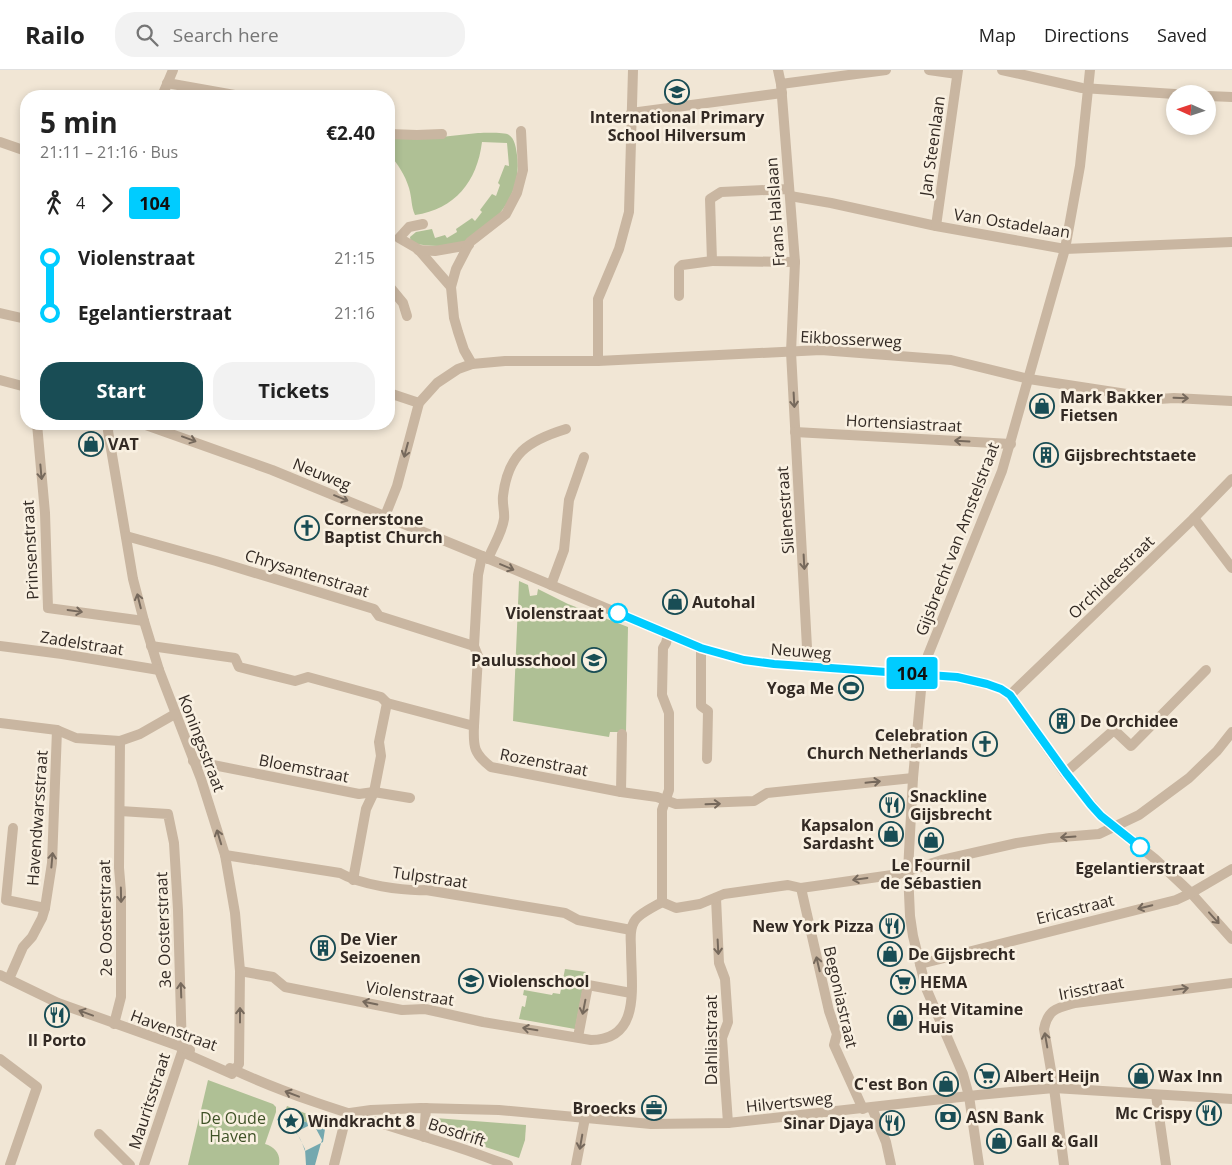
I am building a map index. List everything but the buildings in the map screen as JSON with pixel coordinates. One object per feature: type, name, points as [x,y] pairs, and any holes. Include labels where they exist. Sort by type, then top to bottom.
[{"type":"street","points":[[164,90],[173,70]]},
{"type":"street","points":[[598,361],[598,299],[619,249],[629,212],[634,70]]},
{"type":"street","name":"Frans Halslaan","points":[[778,70],[795,262],[792,352]]},
{"type":"street","points":[[632,113],[886,70]]},
{"type":"street","points":[[929,70],[958,72]]},
{"type":"street","points":[[1002,70],[1065,85],[1166,93]]},
{"type":"street","name":"Gijsbrecht van Amstelstraat","points":[[979,1165],[969,1096],[963,1074],[926,988],[910,916],[908,871],[913,778],[924,673],[928,655],[936,631],[984,517],[1011,444],[1065,249],[1080,166],[1090,70]]},
{"type":"street","name":"Jan Steenlaan","points":[[936,226],[958,72]]},
{"type":"street","points":[[167,83],[206,90]]},
{"type":"street","points":[[1216,96],[1232,97]]},
{"type":"street","points":[[472,364],[464,350],[454,318],[451,287],[456,269],[470,242],[506,214],[517,193],[523,170],[521,131]]},
{"type":"street","points":[[395,134],[442,134]]},
{"type":"street","points":[[0,142],[20,149]]},
{"type":"street","name":"Van Ostadelaan","points":[[712,261],[710,199],[721,192],[790,193],[936,226],[1065,249],[1232,242]]},
{"type":"street","points":[[423,224],[409,227],[399,238],[418,250],[451,287]]},
{"type":"street","points":[[418,250],[435,251],[469,245]]},
{"type":"street","points":[[679,296],[679,268],[682,265],[712,261],[795,262]]},
{"type":"street","points":[[395,293],[403,303],[407,316]]},
{"type":"street","points":[[0,313],[20,318]]},
{"type":"street","name":"Eikbosserweg","points":[[419,403],[437,383],[458,369],[472,364],[505,360],[598,361],[821,350],[951,360],[1029,379],[1159,400],[1174,398],[1232,401]]},
{"type":"street","name":"Silenestraat","points":[[792,352],[808,666]]},
{"type":"street","points":[[0,380],[20,385]]},
{"type":"street","points":[[385,516],[397,486],[419,403],[395,395]]},
{"type":"street","points":[[485,557],[504,522],[503,498],[508,470],[521,451],[541,436],[566,429]]},
{"type":"street","name":"Prinsenstraat","points":[[37,430],[44,513],[48,608],[144,621]]},
{"type":"street","name":"Koningsstraat","points":[[108,430],[133,580],[144,621],[158,670],[201,779],[225,855],[235,913],[240,971],[240,1052],[239,1064],[234,1072]]},
{"type":"street","name":"Neuweg","points":[[160,430],[232,455],[385,516],[701,648],[744,660],[924,673],[972,680],[1001,689],[1010,695],[1066,773],[1101,816],[1155,859],[1191,893],[1232,938]]},
{"type":"street","name":"Hortensiastraat","points":[[795,432],[1011,444]]},
{"type":"street","points":[[551,585],[564,550],[568,500],[584,457]]},
{"type":"street","name":"Orchideestraat","points":[[1010,695],[1232,479]]},
{"type":"street","points":[[1194,518],[1232,568]]},
{"type":"street","name":"Chrysantenstraat","points":[[126,536],[374,609],[380,616],[474,646]]},
{"type":"street","name":"Rozenstraat","points":[[485,557],[478,575],[474,646],[478,656],[473,738],[476,751],[481,760],[491,767],[657,797],[676,804],[754,801],[767,793],[913,778]]},
{"type":"street","points":[[662,902],[662,810],[669,790],[669,713],[662,695],[662,676],[663,648],[668,635]]},
{"type":"street","name":"Zadelstraat","points":[[0,646],[158,670]]},
{"type":"street","points":[[151,646],[234,658],[239,667],[295,681],[308,677],[381,697],[388,703],[474,726]]},
{"type":"street","points":[[701,648],[701,706],[708,711],[707,760]]},
{"type":"street","points":[[1066,773],[1114,730],[1131,746],[1206,670]]},
{"type":"street","points":[[352,880],[366,809],[374,792],[381,756],[379,742],[388,703]]},
{"type":"street","points":[[0,723],[57,730],[76,738],[120,741],[140,734],[175,714]]},
{"type":"street","name":"Havendwarsstraat","points":[[4,977],[23,947],[32,937],[45,908],[52,863],[57,730]]},
{"type":"street","points":[[662,902],[676,908],[700,904],[724,894],[788,885],[801,888],[899,874],[950,858],[1017,843],[1099,834],[1139,815],[1189,778],[1217,751],[1232,732]]},
{"type":"street","points":[[621,792],[622,734]]},
{"type":"street","name":"2e Oosterstraat","points":[[114,1024],[121,997],[120,741]]},
{"type":"street","name":"Bloemstraat","points":[[193,761],[359,794],[374,792],[410,798]]},
{"type":"street","name":"3e Oosterstraat","points":[[120,811],[168,814],[174,842],[182,1049]]},
{"type":"street","name":"Havendwarsstraat","points":[[12,828],[6,900],[45,908]]},
{"type":"street","name":"Tulpstraat","points":[[225,855],[340,874],[352,880],[414,891],[426,890],[565,913],[578,920],[631,930]]},
{"type":"street","name":"Ericastraat","points":[[920,964],[1176,900],[1232,869]]},
{"type":"street","name":"Begoniastraat","points":[[801,888],[829,1011],[837,1034],[834,1044],[886,1142],[891,1165]]},
{"type":"street","name":"Dahliastraat","points":[[716,898],[719,963],[725,979],[728,1022],[722,1038],[728,1124]]},
{"type":"street","points":[[631,930],[635,920],[662,902]]},
{"type":"street","name":"Violenstraat","points":[[240,971],[273,977],[286,987],[402,1010],[425,1009],[483,1022],[591,1040],[602,1040],[612,1037],[622,1029],[629,1016],[631,930]]},
{"type":"street","name":"Havenstraat","points":[[4,977],[58,1003],[182,1049],[234,1072],[345,1112]]},
{"type":"street","name":"Irisstraat","points":[[1064,1165],[1044,1029],[1046,1019],[1054,1010],[1075,1003],[1232,982]]},
{"type":"street","points":[[578,1037],[588,985],[631,992]]},
{"type":"street","name":"Mauritsstraat","points":[[144,1165],[182,1049]]},
{"type":"street","points":[[0,1059],[37,1088],[10,1165]]},
{"type":"street","name":"Hilvertsweg","points":[[345,1112],[426,1108],[499,1110],[651,1124],[728,1124],[1054,1088],[1232,1099]]},
{"type":"street","points":[[1156,1095],[1166,1165]]},
{"type":"street","points":[[424,1136],[426,1108]]},
{"type":"street","points":[[334,1165],[345,1112]]},
{"type":"street","name":"Bosdrift","points":[[345,1112],[424,1136],[508,1165]]},
{"type":"street","points":[[576,1165],[585,1118]]},
{"type":"street","points":[[99,1134],[130,1165]]},
{"type":"green space","points":[[495,133],[507,134],[511,137],[517,152],[518,167],[513,191],[508,201],[493,220],[461,243],[436,246],[411,243],[410,237],[416,232],[432,229],[435,238],[445,235],[447,238],[457,232],[456,229],[472,218],[475,221],[482,212],[480,210],[492,194],[496,196],[500,185],[498,183],[505,165],[509,166],[507,143],[482,142],[475,169],[462,191],[442,207],[415,215],[409,188],[395,162],[395,136],[441,137]]},
{"type":"green space","points":[[519,581],[528,585],[530,596],[537,595],[538,589],[568,604],[628,627],[626,732],[610,732],[609,737],[513,721]]},
{"type":"green space","points":[[565,969],[586,972],[575,1029],[519,1019],[522,1006],[525,1007],[527,996],[523,995],[524,990],[552,995],[553,993],[560,994]]},
{"type":"green space","name":"De Oude Haven","points":[[208,1080],[273,1104],[276,1107],[265,1144],[272,1147],[276,1152],[279,1158],[279,1165],[188,1165]]},
{"type":"green space","points":[[287,1106],[327,1122],[325,1129],[284,1114]]},
{"type":"green space","points":[[435,1118],[526,1125],[525,1140],[519,1158],[433,1130]]},
{"type":"water","points":[[284,1114],[312,1124],[296,1132],[298,1135],[290,1127],[277,1120],[279,1116],[283,1118]]},
{"type":"water","points":[[314,1125],[325,1129],[323,1142],[321,1143],[322,1140]]},
{"type":"water","points":[[321,1143],[315,1165],[306,1165],[305,1151]]},
{"type":"bus line","name":"104","points":[[618,613],[701,648],[744,660],[774,664],[924,673],[957,677],[1001,689],[1010,695],[1091,805],[1101,816],[1140,847]]},
{"type":"place","name":"International Primary School Hilversum","points":[[677,92]]},
{"type":"place","name":"Mark Bakker Fietsen","points":[[1042,406]]},
{"type":"place","name":"VAT","points":[[91,444]]},
{"type":"place","name":"Gijsbrechtstaete","points":[[1046,455]]},
{"type":"place","name":"Cornerstone Baptist Church","points":[[307,528]]},
{"type":"place","name":"Autohal","points":[[675,602]]},
{"type":"place","name":"Violenstraat","points":[[618,613]]},
{"type":"place","name":"Paulusschool","points":[[594,660]]},
{"type":"place","name":"Yoga Me","points":[[851,688]]},
{"type":"place","name":"De Orchidee","points":[[1062,721]]},
{"type":"place","name":"Celebration Church Netherlands","points":[[985,744]]},
{"type":"place","name":"Snackline Gijsbrecht","points":[[892,805]]},
{"type":"place","name":"Kapsalon Sardasht","points":[[891,834]]},
{"type":"place","name":"Le Fournil de Sébastien","points":[[931,840]]},
{"type":"place","name":"Egelantierstraat","points":[[1140,847]]},
{"type":"place","name":"New York Pizza","points":[[892,926]]},
{"type":"place","name":"De Vier Seizoenen","points":[[323,948]]},
{"type":"place","name":"De Gijsbrecht","points":[[890,954]]},
{"type":"place","name":"Violenschool","points":[[471,981]]},
{"type":"place","name":"HEMA","points":[[903,982]]},
{"type":"place","name":"Il Porto","points":[[57,1015]]},
{"type":"place","name":"Het Vitamine Huis","points":[[900,1018]]},
{"type":"place","name":"Albert Heijn","points":[[987,1076]]},
{"type":"place","name":"Wax Inn","points":[[1141,1076]]},
{"type":"place","name":"C'est Bon","points":[[946,1084]]},
{"type":"place","name":"Broecks","points":[[654,1108]]},
{"type":"place","name":"Mc Crispy","points":[[1209,1113]]},
{"type":"place","name":"ASN Bank","points":[[948,1117]]},
{"type":"place","name":"Windkracht 8","points":[[291,1121]]},
{"type":"place","name":"Sinar Djaya","points":[[892,1123]]},
{"type":"place","name":"Gall & Gall","points":[[999,1141]]}]
